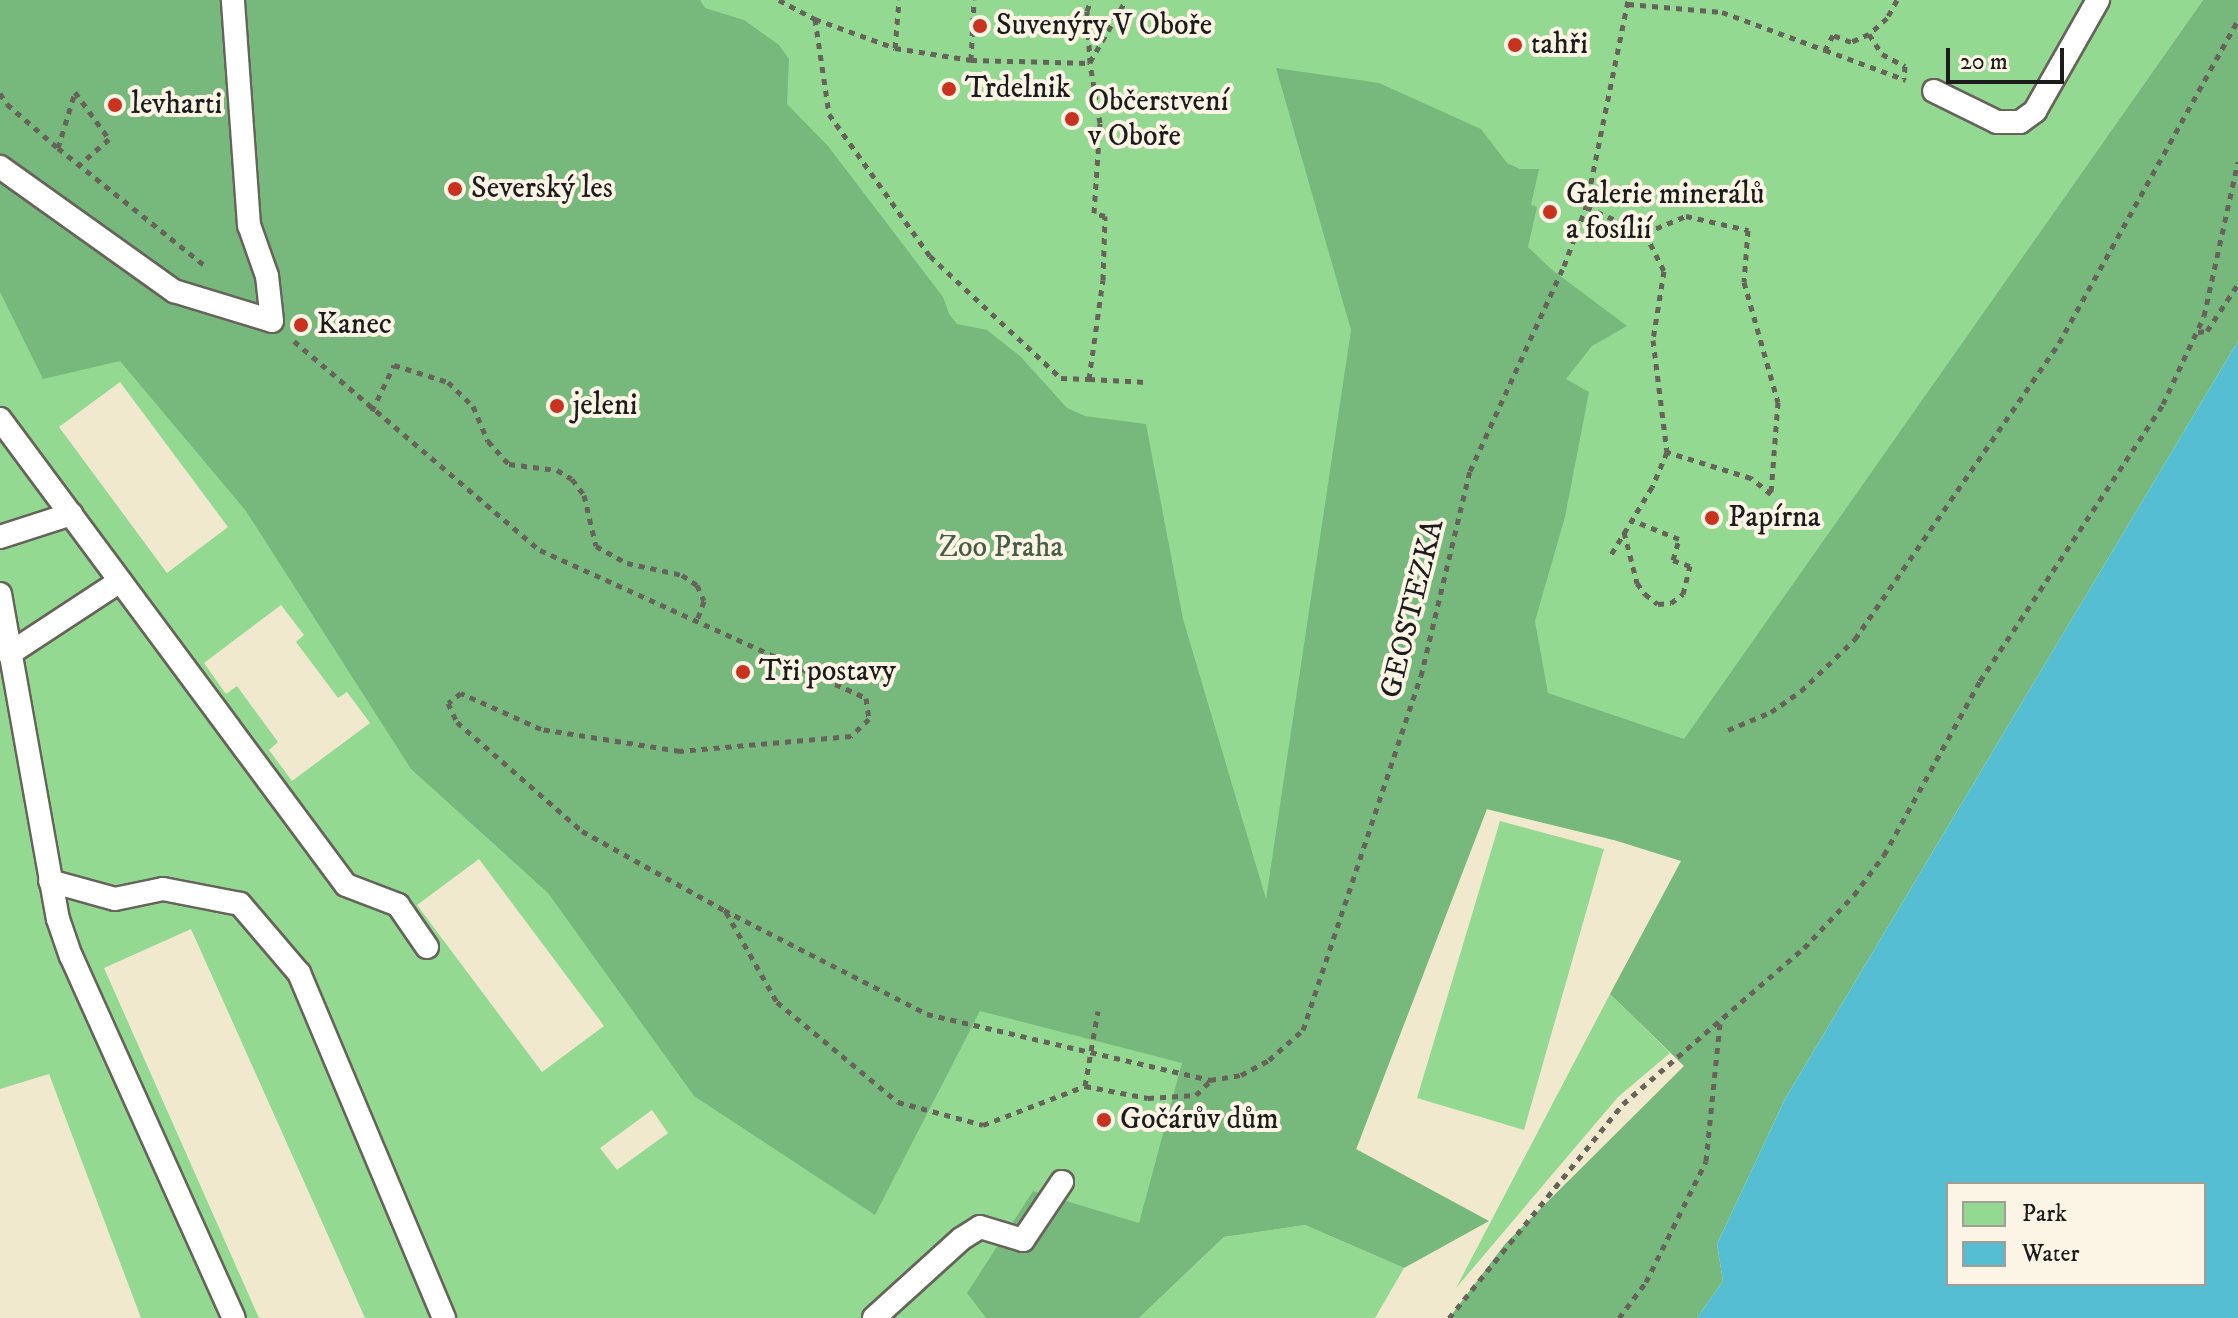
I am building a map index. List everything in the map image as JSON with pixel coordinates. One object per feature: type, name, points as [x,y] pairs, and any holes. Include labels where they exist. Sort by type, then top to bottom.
[{"type":"lane","points":[[0,167],[174,291],[272,321],[267,276],[249,225],[233,0]]},
{"type":"lane","points":[[1934,91],[1997,122],[2020,122],[2035,111],[2098,0]]},
{"type":"lane","points":[[0,419],[346,885],[398,905],[427,947]]},
{"type":"lane","points":[[0,537],[71,514]]},
{"type":"lane","points":[[9,654],[120,581]]},
{"type":"lane","points":[[0,594],[50,881],[71,956],[234,1318]]},
{"type":"lane","points":[[50,881],[115,899],[163,889],[240,904],[299,973],[444,1318]]},
{"type":"lane","points":[[874,1318],[961,1239],[980,1227],[1023,1240],[1062,1182]]},
{"type":"path","points":[[779,0],[815,19],[895,48],[971,60],[1090,63]]},
{"type":"path","points":[[895,48],[899,0]]},
{"type":"path","points":[[971,60],[974,0]]},
{"type":"path","points":[[1089,379],[1103,280],[1105,216],[1094,213],[1100,123],[1090,63],[1087,11],[1091,0]]},
{"type":"path","points":[[1090,63],[1126,0]]},
{"type":"path","points":[[1825,50],[1833,35],[1851,42],[1869,34],[1887,18],[1897,0]]},
{"type":"path","points":[[1628,2],[1722,12],[1934,91]]},
{"type":"path","name":"GEOSTEZKA","points":[[1210,1080],[1241,1075],[1303,1030],[1421,676],[1470,471],[1564,266],[1586,207],[1628,2]]},
{"type":"path","points":[[815,19],[829,114],[930,256],[1061,378],[1147,382]]},
{"type":"path","points":[[1728,730],[1771,712],[1801,691],[1855,639],[2059,343],[2238,20]]},
{"type":"path","points":[[1869,34],[1882,54],[1905,66],[1904,79]]},
{"type":"path","points":[[58,148],[75,92],[109,139],[79,165]]},
{"type":"path","points":[[0,93],[7,104],[58,148],[212,272]]},
{"type":"path","points":[[1449,1318],[1623,1104],[1804,948],[1854,895],[1884,855],[1980,681],[2163,404],[2198,332],[2238,162]]},
{"type":"path","points":[[1586,207],[1645,233],[1664,271],[1653,340],[1667,452],[1609,558]]},
{"type":"path","points":[[1645,233],[1686,216],[1748,230],[1744,282],[1778,402],[1771,494],[1751,478],[1667,452]]},
{"type":"path","points":[[2198,332],[2207,331],[2238,284]]},
{"type":"path","points":[[272,321],[372,411],[540,550],[866,698],[869,719],[851,736],[680,751],[541,729],[461,693],[448,703],[457,722],[582,831],[724,910],[927,1014],[1210,1080],[1196,1095],[1148,1098],[1085,1086],[983,1125],[898,1102],[777,1002],[724,910]]},
{"type":"path","points":[[372,411],[394,365],[448,382],[473,406],[488,441],[509,464],[557,470],[572,479],[584,495],[596,546],[627,563],[682,575],[697,585],[704,601],[696,623]]},
{"type":"path","points":[[1624,532],[1637,583],[1645,594],[1658,604],[1671,603],[1683,594],[1690,566],[1673,560],[1679,539],[1632,520]]},
{"type":"path","points":[[1085,1086],[1098,1011]]},
{"type":"path","points":[[1619,1318],[1646,1282],[1706,1161],[1720,1023]]},
{"type":"green space","name":"Zoo Praha","points":[[0,0],[2203,0],[1614,840],[1486,809],[1356,1150],[1351,1147],[1103,1318],[365,1318],[191,929],[104,968],[259,1318],[141,1318],[49,1074],[0,1089]],"holes":[[[120,382],[228,527],[167,573],[59,427]],[[281,605],[304,635],[296,642],[338,698],[347,692],[370,723],[292,781],[269,750],[278,742],[237,686],[226,694],[204,663]],[[479,859],[604,1026],[542,1072],[417,905]],[[652,1110],[668,1133],[617,1170],[600,1148]]]},
{"type":"green space","name":"Zoo Praha","points":[[0,0],[700,0],[705,8],[744,20],[779,45],[789,59],[787,104],[828,146],[943,297],[949,314],[957,324],[987,330],[1021,357],[1067,408],[1085,416],[1146,424],[1183,619],[1266,899],[1351,330],[1276,68],[1379,83],[1481,129],[1507,163],[1520,169],[1539,169],[1531,205],[1537,207],[1528,247],[1551,269],[1627,326],[1592,346],[1566,379],[1589,392],[1565,517],[1535,621],[1548,693],[1684,739],[2203,0],[2238,0],[2238,341],[1785,1099],[1717,1244],[1723,1281],[1697,1318],[1449,1318],[1505,1244],[1684,1066],[1610,994],[1681,861],[1614,840],[1487,809],[1356,1149],[1489,1221],[1404,1268],[1305,1225],[1224,1237],[1139,1318],[986,1318],[967,1293],[1033,1191],[1139,1223],[1182,1063],[980,1011],[875,1215],[694,1096],[548,893],[411,769],[246,511],[120,361],[43,379],[0,292]]},
{"type":"green space","points":[[1500,821],[1604,849],[1524,1130],[1417,1098]]},
{"type":"green space","points":[[1610,994],[1670,1053],[1618,1097],[1456,1288]]},
{"type":"green space","points":[[1305,1225],[1404,1268],[1375,1318],[1139,1318],[1224,1237]]},
{"type":"water","points":[[2238,341],[2238,1318],[1697,1318],[1723,1281],[1717,1244],[1785,1099]]},
{"type":"place","name":"Suvenýry V Oboře","points":[[980,26]]},
{"type":"place","name":"tahři","points":[[1515,45]]},
{"type":"place","name":"Trdelnik","points":[[949,89]]},
{"type":"place","name":"levharti","points":[[115,105]]},
{"type":"place","name":"Občerstvení v Oboře","points":[[1072,119]]},
{"type":"place","name":"Severský les","points":[[455,189]]},
{"type":"place","name":"Galerie minerálů a fosílií","points":[[1550,212]]},
{"type":"place","name":"Kanec","points":[[301,325]]},
{"type":"place","name":"jeleni","points":[[557,406]]},
{"type":"place","name":"Papírna","points":[[1712,518]]},
{"type":"place","name":"Tři postavy","points":[[743,672]]},
{"type":"place","name":"Gočárův dům","points":[[1104,1120]]}]
